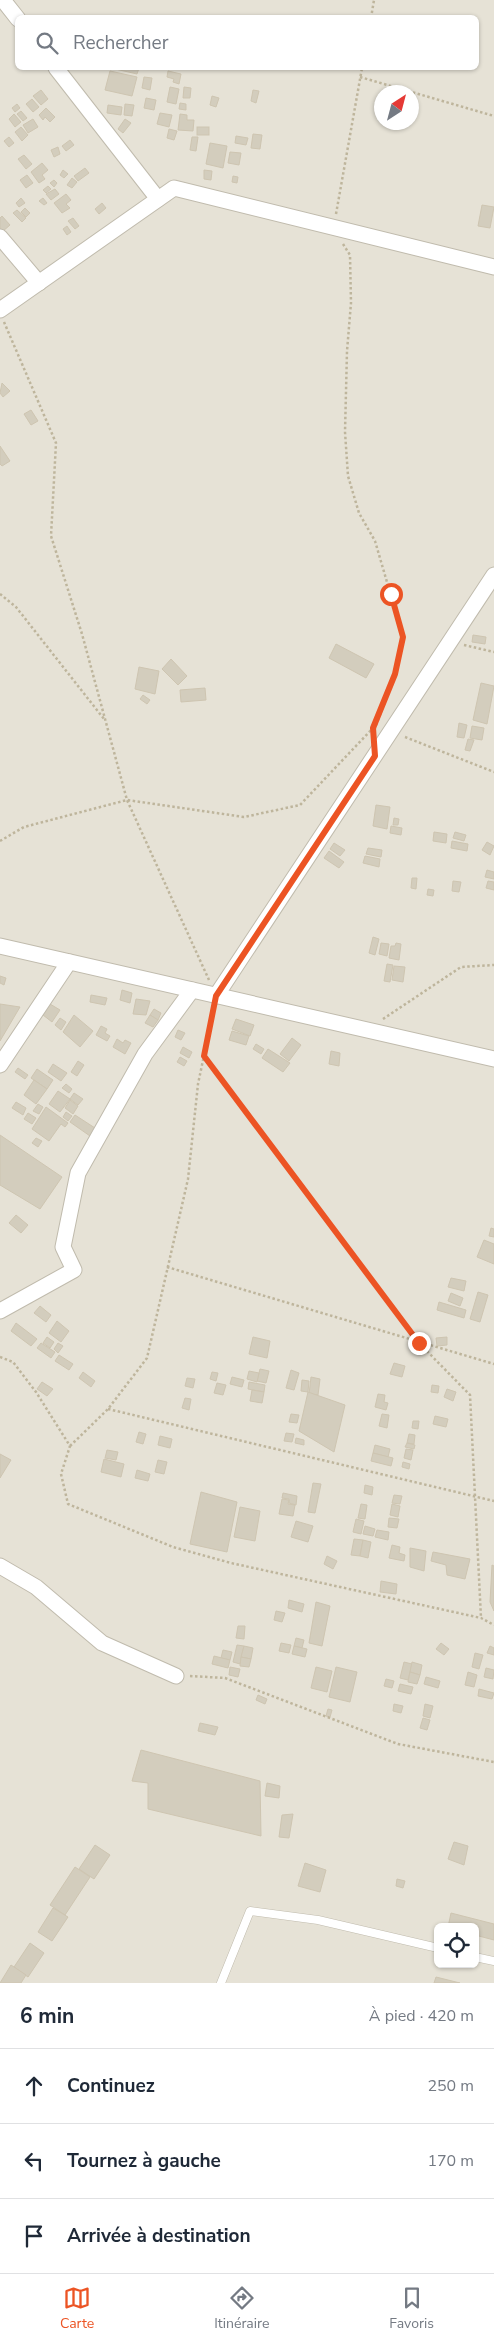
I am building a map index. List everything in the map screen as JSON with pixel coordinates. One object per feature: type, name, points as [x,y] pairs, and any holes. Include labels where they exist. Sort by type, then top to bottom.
[{"type":"street","points":[[2,0],[15,15]]},
{"type":"street","points":[[58,70],[158,198]]},
{"type":"street","points":[[2,316],[39,282],[174,188],[494,267]]},
{"type":"street","points":[[0,237],[39,282]]},
{"type":"street","points":[[216,996],[494,575]]},
{"type":"street","points":[[0,946],[494,1059]]},
{"type":"street","points":[[0,1065],[70,962]]},
{"type":"street","points":[[0,1311],[74,1270],[63,1247],[78,1173],[146,1054],[192,990]]},
{"type":"street","points":[[0,1566],[36,1587],[102,1643],[176,1676]]},
{"type":"lane","points":[[221,1983],[250,1911],[318,1920],[434,1947]]},
{"type":"lane","points":[[479,1957],[494,1961]]},
{"type":"path","points":[[372,15],[374,0]]},
{"type":"path","points":[[0,841],[24,827],[127,800],[244,817],[300,805],[373,728],[395,674],[403,637],[375,541],[359,513],[348,476],[345,432],[347,351],[351,303],[350,255],[333,227],[362,70]]},
{"type":"path","points":[[360,77],[494,116]]},
{"type":"path","points":[[2,316],[56,443],[52,536],[127,800],[216,996],[198,1084],[188,1179],[147,1358],[108,1409],[70,1446],[61,1474],[68,1504],[173,1546],[231,1563],[481,1618],[494,1625]]},
{"type":"path","points":[[0,594],[16,607],[105,720]]},
{"type":"path","points":[[450,641],[494,652]]},
{"type":"path","points":[[373,728],[375,756]]},
{"type":"path","points":[[391,731],[494,772]]},
{"type":"path","points":[[367,1030],[460,967],[494,964]]},
{"type":"path","points":[[204,1056],[419,1343],[470,1395],[481,1618]]},
{"type":"path","points":[[167,1267],[494,1364]]},
{"type":"path","points":[[0,1357],[13,1362],[36,1392],[70,1446]]},
{"type":"path","points":[[108,1409],[494,1501]]},
{"type":"path","points":[[176,1676],[225,1678],[398,1744],[494,1762]]},
{"type":"shaded area","points":[[0,0],[494,0],[494,1983],[0,1983]]},
{"type":"building","points":[[120,70],[138,70],[137,74]]},
{"type":"building","points":[[110,71],[137,77],[132,96],[105,90]]},
{"type":"building","points":[[168,71],[181,74],[179,84],[173,82],[174,79],[167,77]]},
{"type":"building","points":[[144,77],[152,78],[150,90],[142,88]]},
{"type":"building","points":[[170,87],[179,89],[176,104],[167,102]]},
{"type":"building","points":[[184,87],[191,88],[190,98],[183,98]]},
{"type":"building","points":[[41,90],[48,99],[41,105],[33,96]]},
{"type":"building","points":[[253,90],[259,91],[256,103],[251,101]]},
{"type":"building","points":[[212,96],[219,98],[216,107],[210,105]]},
{"type":"building","points":[[146,98],[156,100],[154,110],[144,108]]},
{"type":"building","points":[[32,99],[39,107],[33,112],[26,104]]},
{"type":"building","points":[[180,103],[186,104],[186,110],[179,109]]},
{"type":"building","points":[[17,104],[20,108],[15,112],[12,108]]},
{"type":"building","points":[[125,104],[134,105],[132,116],[124,115]]},
{"type":"building","points":[[108,105],[122,107],[121,115],[107,113]]},
{"type":"building","points":[[46,108],[55,117],[50,122],[45,117],[43,120],[39,115]]},
{"type":"building","points":[[21,111],[27,118],[23,121],[17,114]]},
{"type":"building","points":[[160,113],[172,115],[169,127],[157,124]]},
{"type":"building","points":[[14,114],[21,122],[15,127],[9,119]]},
{"type":"building","points":[[180,114],[187,115],[187,120],[194,120],[193,131],[178,130]]},
{"type":"building","points":[[33,119],[38,127],[28,133],[23,125]]},
{"type":"building","points":[[125,119],[131,123],[123,133],[118,129]]},
{"type":"building","points":[[21,127],[28,135],[22,141],[15,132]]},
{"type":"building","points":[[197,127],[209,127],[209,135],[197,135]]},
{"type":"building","points":[[169,129],[177,131],[174,140],[167,138]]},
{"type":"building","points":[[253,134],[262,135],[260,149],[251,148]]},
{"type":"building","points":[[236,136],[248,138],[246,145],[235,143]]},
{"type":"building","points":[[9,137],[14,143],[9,147],[4,141]]},
{"type":"building","points":[[192,137],[198,137],[196,151],[190,150]]},
{"type":"building","points":[[70,140],[74,145],[66,151],[62,146]]},
{"type":"building","points":[[210,143],[227,146],[223,168],[206,164]]},
{"type":"building","points":[[58,147],[60,154],[54,157],[51,150]]},
{"type":"building","points":[[230,152],[241,153],[239,165],[228,163]]},
{"type":"building","points":[[24,155],[32,164],[26,169],[18,159]]},
{"type":"building","points":[[42,163],[48,170],[42,175],[45,179],[39,183],[31,172]]},
{"type":"building","points":[[85,168],[89,173],[78,181],[74,176]]},
{"type":"building","points":[[63,170],[68,174],[64,178],[60,175]]},
{"type":"building","points":[[204,170],[212,171],[211,180],[204,179]]},
{"type":"building","points":[[27,175],[33,183],[26,188],[20,180]]},
{"type":"building","points":[[233,176],[238,177],[237,183],[232,182]]},
{"type":"building","points":[[72,178],[77,182],[72,188],[67,185]]},
{"type":"building","points":[[54,180],[57,183],[54,187],[50,183]]},
{"type":"building","points":[[48,186],[51,189],[46,193],[43,190]]},
{"type":"building","points":[[55,189],[59,194],[51,200],[46,194]]},
{"type":"building","points":[[66,194],[71,200],[66,204],[70,208],[62,213],[54,203]]},
{"type":"building","points":[[21,198],[25,203],[19,207],[16,203]]},
{"type":"building","points":[[43,198],[47,203],[44,205],[39,201]]},
{"type":"building","points":[[102,203],[106,208],[99,214],[95,209]]},
{"type":"building","points":[[482,205],[494,207],[490,228],[478,226]]},
{"type":"building","points":[[25,208],[30,213],[26,217],[21,212]]},
{"type":"building","points":[[17,210],[26,218],[22,222],[13,213]]},
{"type":"building","points":[[2,216],[10,225],[2,232],[0,230],[0,218]]},
{"type":"building","points":[[73,218],[79,226],[75,229],[68,221]]},
{"type":"building","points":[[67,226],[71,232],[67,235],[63,229]]},
{"type":"building","points":[[2,383],[10,391],[3,397],[0,393]]},
{"type":"building","points":[[31,410],[38,421],[31,425],[24,414]]},
{"type":"building","points":[[0,446],[10,461],[2,466],[0,464]]},
{"type":"building","points":[[473,635],[486,637],[485,644],[472,642]]},
{"type":"building","points":[[336,644],[374,664],[366,678],[329,658]]},
{"type":"building","points":[[171,659],[187,676],[178,685],[162,669]]},
{"type":"building","points":[[139,667],[159,671],[155,694],[135,689]]},
{"type":"building","points":[[481,683],[494,686],[487,724],[473,720]]},
{"type":"building","points":[[205,688],[206,700],[181,702],[180,690]]},
{"type":"building","points":[[143,695],[150,700],[147,704],[140,699]]},
{"type":"building","points":[[459,723],[467,725],[464,738],[457,737]]},
{"type":"building","points":[[472,726],[484,728],[482,740],[470,738]]},
{"type":"building","points":[[468,739],[474,740],[470,751],[465,750]]},
{"type":"building","points":[[376,805],[390,807],[387,829],[373,826]]},
{"type":"building","points":[[394,818],[399,819],[398,825],[393,825]]},
{"type":"building","points":[[391,826],[402,828],[401,835],[390,833]]},
{"type":"building","points":[[434,832],[447,834],[446,843],[433,841]]},
{"type":"building","points":[[455,832],[466,835],[464,841],[453,838]]},
{"type":"building","points":[[452,841],[468,844],[467,851],[451,848]]},
{"type":"building","points":[[487,842],[494,846],[490,855],[482,850]]},
{"type":"building","points":[[334,843],[345,850],[340,856],[330,849]]},
{"type":"building","points":[[368,848],[382,850],[381,857],[366,854]]},
{"type":"building","points":[[329,851],[344,862],[339,868],[324,858]]},
{"type":"building","points":[[365,856],[380,859],[379,867],[363,863]]},
{"type":"building","points":[[487,870],[494,872],[494,879],[485,877]]},
{"type":"building","points":[[412,878],[417,878],[416,889],[411,888]]},
{"type":"building","points":[[453,881],[461,882],[459,892],[452,891]]},
{"type":"building","points":[[488,881],[494,882],[494,890],[486,888]]},
{"type":"building","points":[[428,889],[434,890],[433,896],[427,895]]},
{"type":"building","points":[[373,937],[379,939],[375,955],[369,953]]},
{"type":"building","points":[[381,943],[389,944],[387,956],[379,954]]},
{"type":"building","points":[[396,943],[401,944],[399,960],[389,958],[391,946],[395,946]]},
{"type":"building","points":[[387,964],[393,965],[390,982],[384,981]]},
{"type":"building","points":[[394,966],[405,967],[403,982],[392,980]]},
{"type":"building","points":[[0,976],[6,978],[4,985],[0,983]]},
{"type":"building","points":[[122,990],[132,993],[130,1003],[120,1000]]},
{"type":"building","points":[[91,995],[107,998],[105,1005],[90,1002]]},
{"type":"building","points":[[136,999],[150,1001],[146,1015],[133,1014]]},
{"type":"building","points":[[0,1004],[20,1007],[0,1041]]},
{"type":"building","points":[[50,1004],[60,1010],[52,1022],[43,1015]]},
{"type":"building","points":[[154,1009],[161,1013],[158,1020],[150,1015]]},
{"type":"building","points":[[74,1015],[93,1031],[80,1047],[63,1032]]},
{"type":"building","points":[[150,1015],[158,1020],[153,1027],[145,1023]]},
{"type":"building","points":[[60,1018],[66,1022],[61,1030],[55,1025]]},
{"type":"building","points":[[236,1019],[254,1025],[250,1036],[232,1029]]},
{"type":"building","points":[[101,1026],[107,1029],[105,1033],[110,1036],[107,1041],[96,1035]]},
{"type":"building","points":[[178,1030],[185,1033],[181,1040],[175,1037]]},
{"type":"building","points":[[232,1031],[249,1036],[246,1045],[229,1040]]},
{"type":"building","points":[[292,1038],[301,1045],[289,1061],[280,1054]]},
{"type":"building","points":[[117,1039],[123,1043],[125,1040],[131,1043],[125,1054],[113,1047]]},
{"type":"building","points":[[256,1044],[264,1049],[261,1054],[253,1049]]},
{"type":"building","points":[[183,1047],[192,1052],[189,1058],[180,1053]]},
{"type":"building","points":[[268,1049],[290,1063],[283,1072],[262,1058]]},
{"type":"building","points":[[331,1051],[340,1053],[339,1066],[329,1064]]},
{"type":"building","points":[[180,1057],[187,1061],[184,1066],[177,1062]]},
{"type":"building","points":[[78,1061],[84,1065],[77,1076],[71,1072]]},
{"type":"building","points":[[53,1064],[67,1073],[61,1081],[48,1072]]},
{"type":"building","points":[[18,1068],[28,1075],[25,1079],[15,1072]]},
{"type":"building","points":[[37,1069],[53,1080],[47,1089],[31,1078]]},
{"type":"building","points":[[34,1080],[47,1089],[36,1104],[24,1095]]},
{"type":"building","points":[[66,1084],[72,1089],[69,1093],[62,1088]]},
{"type":"building","points":[[58,1091],[70,1099],[60,1112],[49,1104]]},
{"type":"building","points":[[74,1093],[83,1099],[78,1105],[70,1099]]},
{"type":"building","points":[[70,1100],[78,1106],[73,1114],[65,1108]]},
{"type":"building","points":[[16,1102],[26,1108],[23,1115],[12,1108]]},
{"type":"building","points":[[38,1104],[43,1107],[39,1114],[33,1111]]},
{"type":"building","points":[[46,1107],[68,1123],[65,1127],[61,1124],[49,1141],[32,1129]]},
{"type":"building","points":[[66,1112],[72,1116],[68,1121],[63,1117]]},
{"type":"building","points":[[28,1113],[36,1118],[32,1124],[24,1119]]},
{"type":"building","points":[[75,1115],[95,1128],[90,1136],[70,1122]]},
{"type":"building","points":[[0,1135],[62,1177],[40,1209],[0,1185]]},
{"type":"building","points":[[36,1138],[42,1141],[38,1147],[32,1143]]},
{"type":"building","points":[[16,1215],[28,1225],[21,1233],[9,1223]]},
{"type":"building","points":[[491,1228],[494,1229],[494,1237],[489,1236]]},
{"type":"building","points":[[484,1240],[494,1244],[494,1264],[477,1257]]},
{"type":"building","points":[[451,1278],[466,1281],[464,1291],[448,1287]]},
{"type":"building","points":[[478,1292],[488,1295],[480,1322],[470,1319]]},
{"type":"building","points":[[451,1293],[463,1298],[460,1306],[448,1301]]},
{"type":"building","points":[[439,1302],[466,1310],[464,1318],[437,1310]]},
{"type":"building","points":[[40,1306],[51,1315],[46,1322],[34,1313]]},
{"type":"building","points":[[57,1321],[69,1331],[61,1342],[49,1333]]},
{"type":"building","points":[[16,1323],[37,1339],[31,1346],[11,1331]]},
{"type":"building","points":[[47,1337],[54,1342],[50,1348],[43,1343]]},
{"type":"building","points":[[253,1337],[270,1341],[267,1358],[249,1354]]},
{"type":"building","points":[[447,1337],[447,1345],[437,1346],[436,1338]]},
{"type":"building","points":[[41,1343],[55,1352],[51,1358],[37,1348]]},
{"type":"building","points":[[58,1343],[63,1346],[58,1353],[54,1349]]},
{"type":"building","points":[[59,1355],[73,1364],[69,1370],[55,1361]]},
{"type":"building","points":[[394,1363],[405,1366],[402,1377],[390,1374]]},
{"type":"building","points":[[260,1369],[269,1371],[266,1383],[257,1381]]},
{"type":"building","points":[[291,1370],[299,1373],[294,1390],[286,1388]]},
{"type":"building","points":[[249,1371],[259,1373],[257,1382],[247,1379]]},
{"type":"building","points":[[83,1372],[95,1381],[91,1387],[79,1378]]},
{"type":"building","points":[[212,1372],[218,1373],[216,1381],[210,1379]]},
{"type":"building","points":[[232,1377],[244,1380],[242,1387],[230,1384]]},
{"type":"building","points":[[311,1377],[320,1379],[318,1395],[309,1394]]},
{"type":"building","points":[[187,1378],[195,1379],[193,1388],[185,1386]]},
{"type":"building","points":[[302,1380],[309,1381],[308,1392],[301,1391]]},
{"type":"building","points":[[42,1382],[53,1389],[47,1396],[37,1389]]},
{"type":"building","points":[[249,1382],[265,1385],[264,1392],[248,1389]]},
{"type":"building","points":[[217,1383],[226,1385],[223,1395],[214,1393]]},
{"type":"building","points":[[432,1385],[439,1386],[438,1393],[431,1392]]},
{"type":"building","points":[[447,1389],[456,1392],[453,1401],[444,1397]]},
{"type":"building","points":[[252,1390],[264,1392],[262,1403],[250,1401]]},
{"type":"building","points":[[308,1392],[345,1405],[334,1452],[299,1431]]},
{"type":"building","points":[[378,1394],[385,1395],[384,1402],[388,1403],[386,1410],[375,1407]]},
{"type":"building","points":[[185,1398],[191,1399],[189,1410],[182,1408]]},
{"type":"building","points":[[291,1414],[299,1415],[297,1423],[289,1422]]},
{"type":"building","points":[[382,1414],[389,1415],[387,1428],[379,1426]]},
{"type":"building","points":[[435,1416],[448,1419],[446,1427],[433,1424]]},
{"type":"building","points":[[413,1421],[419,1421],[418,1429],[412,1428]]},
{"type":"building","points":[[139,1432],[146,1434],[143,1444],[136,1442]]},
{"type":"building","points":[[286,1433],[294,1434],[292,1442],[284,1441]]},
{"type":"building","points":[[409,1434],[415,1435],[414,1444],[407,1443]]},
{"type":"building","points":[[160,1436],[172,1439],[170,1448],[158,1445]]},
{"type":"building","points":[[296,1438],[304,1440],[304,1445],[295,1443]]},
{"type":"building","points":[[407,1443],[415,1445],[414,1449],[405,1447]]},
{"type":"building","points":[[375,1445],[390,1449],[388,1457],[373,1453]]},
{"type":"building","points":[[406,1449],[413,1450],[411,1460],[404,1458]]},
{"type":"building","points":[[107,1450],[118,1452],[116,1460],[105,1458]]},
{"type":"building","points":[[373,1453],[393,1458],[391,1466],[371,1461]]},
{"type":"building","points":[[0,1454],[11,1460],[0,1478]]},
{"type":"building","points":[[104,1459],[124,1464],[121,1477],[101,1472]]},
{"type":"building","points":[[158,1460],[167,1462],[164,1474],[155,1472]]},
{"type":"building","points":[[403,1462],[410,1464],[409,1469],[402,1467]]},
{"type":"building","points":[[137,1470],[150,1474],[148,1481],[135,1478]]},
{"type":"building","points":[[313,1483],[321,1484],[315,1513],[308,1512]]},
{"type":"building","points":[[365,1485],[373,1487],[372,1495],[364,1493]]},
{"type":"building","points":[[201,1492],[237,1502],[227,1552],[190,1544]]},
{"type":"building","points":[[283,1493],[297,1496],[296,1505],[289,1503],[289,1499],[282,1498]]},
{"type":"building","points":[[394,1495],[402,1496],[400,1504],[392,1503]]},
{"type":"building","points":[[282,1499],[289,1500],[288,1504],[295,1505],[293,1516],[279,1514]]},
{"type":"building","points":[[361,1504],[367,1505],[365,1519],[358,1518]]},
{"type":"building","points":[[392,1504],[400,1506],[398,1517],[390,1515]]},
{"type":"building","points":[[240,1507],[260,1511],[255,1541],[234,1537]]},
{"type":"building","points":[[389,1518],[399,1519],[397,1528],[388,1527]]},
{"type":"building","points":[[356,1519],[364,1521],[361,1534],[353,1532]]},
{"type":"building","points":[[296,1521],[313,1526],[308,1542],[291,1537]]},
{"type":"building","points":[[365,1526],[375,1529],[373,1536],[363,1534]]},
{"type":"building","points":[[377,1530],[389,1532],[388,1540],[375,1537]]},
{"type":"building","points":[[354,1539],[363,1540],[360,1556],[351,1555]]},
{"type":"building","points":[[363,1540],[371,1542],[368,1558],[360,1556]]},
{"type":"building","points":[[392,1545],[400,1547],[399,1553],[405,1555],[404,1561],[389,1558]]},
{"type":"building","points":[[410,1548],[426,1551],[424,1571],[410,1567]]},
{"type":"building","points":[[433,1552],[470,1559],[465,1579],[447,1575],[446,1565],[431,1561]]},
{"type":"building","points":[[327,1556],[337,1561],[333,1569],[324,1564]]},
{"type":"building","points":[[492,1565],[494,1566],[494,1611],[490,1602]]},
{"type":"building","points":[[381,1581],[397,1584],[396,1594],[380,1592]]},
{"type":"building","points":[[289,1600],[304,1604],[302,1612],[288,1608]]},
{"type":"building","points":[[316,1602],[330,1606],[322,1646],[309,1643]]},
{"type":"building","points":[[276,1611],[285,1613],[282,1622],[274,1620]]},
{"type":"building","points":[[238,1626],[245,1626],[244,1639],[236,1638]]},
{"type":"building","points":[[296,1638],[304,1640],[302,1648],[294,1646]]},
{"type":"building","points":[[281,1643],[291,1645],[289,1653],[279,1651]]},
{"type":"building","points":[[441,1643],[449,1649],[444,1655],[436,1649]]},
{"type":"building","points":[[237,1645],[244,1646],[240,1664],[233,1662]]},
{"type":"building","points":[[244,1646],[253,1648],[251,1659],[241,1657]]},
{"type":"building","points":[[294,1646],[307,1649],[305,1657],[292,1654]]},
{"type":"building","points":[[490,1646],[494,1648],[494,1655],[487,1653]]},
{"type":"building","points":[[223,1650],[232,1652],[230,1660],[221,1658]]},
{"type":"building","points":[[475,1653],[483,1655],[479,1669],[472,1667]]},
{"type":"building","points":[[214,1656],[230,1660],[228,1668],[212,1664]]},
{"type":"building","points":[[241,1657],[251,1659],[249,1667],[240,1666]]},
{"type":"building","points":[[404,1662],[412,1664],[408,1680],[400,1678]]},
{"type":"building","points":[[412,1662],[422,1665],[420,1675],[410,1672]]},
{"type":"building","points":[[230,1667],[240,1669],[238,1677],[229,1675]]},
{"type":"building","points":[[316,1667],[332,1671],[327,1692],[311,1688]]},
{"type":"building","points":[[336,1667],[357,1672],[350,1702],[329,1697]]},
{"type":"building","points":[[486,1668],[494,1670],[493,1679],[484,1677]]},
{"type":"building","points":[[410,1672],[420,1675],[417,1684],[408,1682]]},
{"type":"building","points":[[468,1672],[477,1675],[474,1687],[465,1685]]},
{"type":"building","points":[[426,1677],[440,1681],[438,1688],[424,1684]]},
{"type":"building","points":[[386,1679],[394,1681],[392,1688],[384,1686]]},
{"type":"building","points":[[400,1684],[413,1687],[411,1694],[398,1691]]},
{"type":"building","points":[[479,1689],[494,1693],[492,1699],[478,1696]]},
{"type":"building","points":[[258,1695],[267,1699],[265,1704],[256,1700]]},
{"type":"building","points":[[394,1704],[403,1706],[401,1713],[393,1711]]},
{"type":"building","points":[[425,1704],[433,1706],[430,1718],[423,1716]]},
{"type":"building","points":[[328,1709],[332,1710],[330,1717],[326,1716]]},
{"type":"building","points":[[423,1718],[430,1720],[427,1730],[420,1728]]},
{"type":"building","points":[[200,1723],[218,1727],[215,1735],[198,1731]]},
{"type":"building","points":[[141,1750],[260,1781],[261,1836],[148,1809],[148,1783],[132,1781]]},
{"type":"building","points":[[267,1783],[280,1786],[279,1798],[265,1796]]},
{"type":"building","points":[[293,1814],[289,1838],[279,1837],[282,1815]]},
{"type":"building","points":[[454,1842],[468,1846],[464,1865],[448,1859]]},
{"type":"building","points":[[95,1845],[110,1855],[94,1879],[79,1869]]},
{"type":"building","points":[[305,1863],[326,1870],[320,1892],[298,1886]]},
{"type":"building","points":[[75,1867],[90,1877],[65,1915],[50,1905]]},
{"type":"building","points":[[397,1879],[405,1881],[403,1888],[396,1886]]},
{"type":"building","points":[[53,1908],[68,1917],[52,1941],[38,1932]]},
{"type":"building","points":[[451,1913],[494,1924],[494,1940],[479,1936],[479,1923],[449,1923]]},
{"type":"building","points":[[30,1943],[44,1953],[28,1977],[14,1967]]},
{"type":"building","points":[[11,1965],[26,1975],[21,1983],[0,1983]]},
{"type":"building","points":[[436,1977],[460,1983],[434,1983]]},
{"type":"route","points":[[391,594],[403,637],[395,674],[373,728],[375,756],[216,996],[204,1056],[419,1343]]}]
